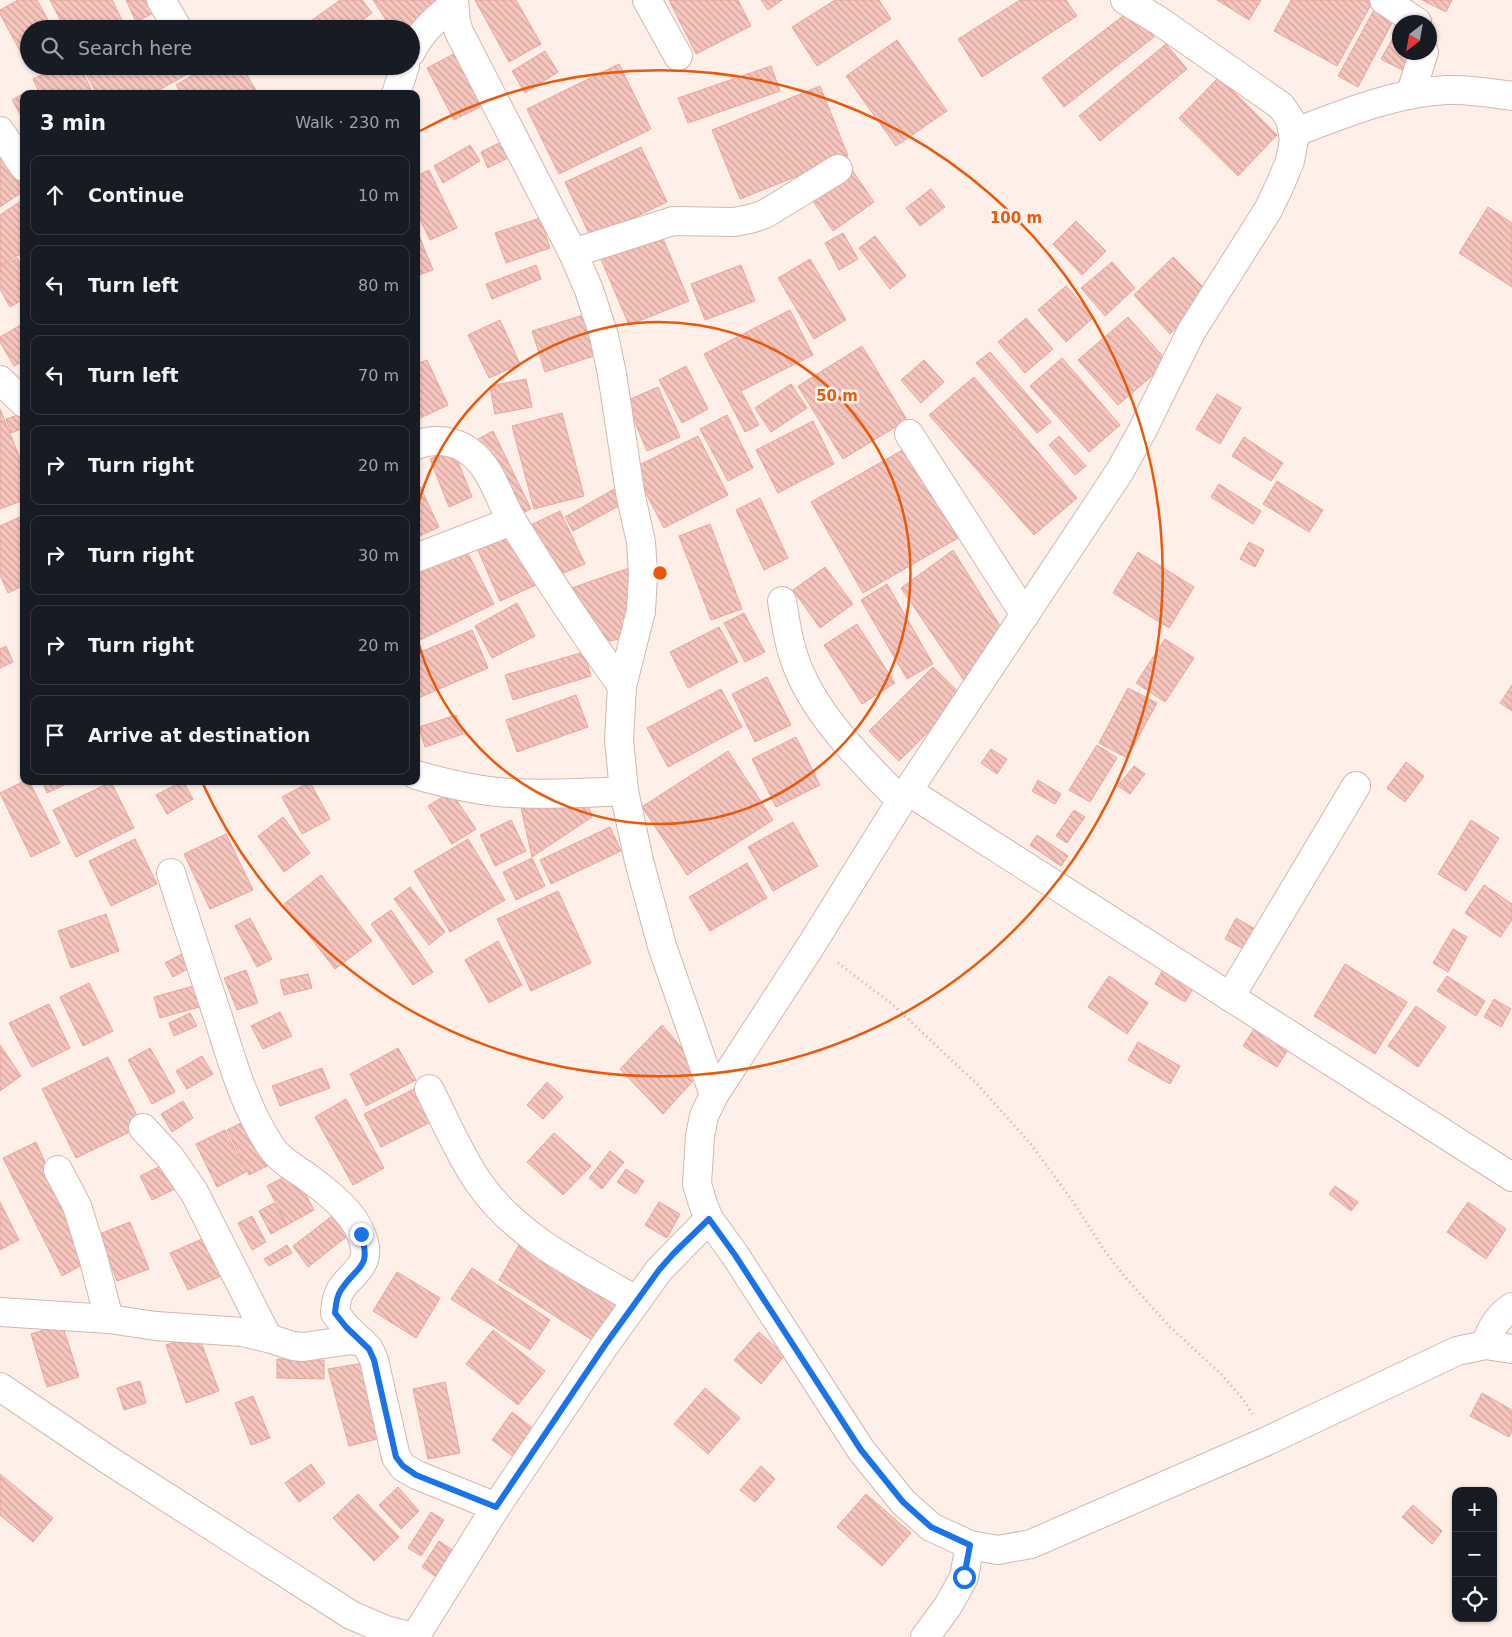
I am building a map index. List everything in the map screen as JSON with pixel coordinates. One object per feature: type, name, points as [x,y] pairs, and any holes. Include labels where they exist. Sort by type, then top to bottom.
[{"type":"street","points":[[161,0],[173,20]]},
{"type":"street","points":[[647,0],[678,56]]},
{"type":"street","points":[[1125,0],[1158,20],[1281,106],[1290,119],[1293,133],[1294,140],[1290,161],[1268,210],[1191,332],[1120,471],[905,796],[714,1095],[704,1116],[697,1161],[697,1184],[709,1219],[735,1255],[861,1450],[903,1502],[931,1527],[970,1545],[998,1550],[1032,1544],[1268,1441],[1457,1351],[1485,1345],[1512,1349]]},
{"type":"street","points":[[1384,0],[1406,15]]},
{"type":"street","points":[[420,37],[432,22],[454,2]]},
{"type":"street","points":[[454,2],[456,22],[460,32],[573,253],[589,290],[604,336],[612,374],[630,492],[641,542],[643,574],[641,611],[622,686],[619,740],[624,791],[639,861],[662,946],[714,1095]]},
{"type":"street","points":[[1410,95],[1421,60]]},
{"type":"street","points":[[397,90],[402,75]]},
{"type":"street","points":[[1293,133],[1350,112],[1410,95],[1448,90],[1512,96]]},
{"type":"street","points":[[0,131],[20,161]]},
{"type":"street","points":[[573,253],[673,221],[734,222],[750,219],[765,214],[838,169]]},
{"type":"street","points":[[0,380],[20,399]]},
{"type":"street","points":[[909,434],[1025,615]]},
{"type":"street","points":[[420,444],[440,440],[458,444],[471,453],[483,466],[501,496],[512,521],[568,610],[622,686]]},
{"type":"street","points":[[420,556],[512,521]]},
{"type":"street","points":[[782,601],[787,635],[801,676],[818,706],[854,751],[905,796],[1230,996],[1512,1177]]},
{"type":"street","points":[[420,776],[450,784],[512,794],[624,791]]},
{"type":"street","points":[[1230,996],[1356,786]]},
{"type":"street","points":[[171,873],[238,1079],[258,1124],[272,1148],[286,1163],[327,1193],[346,1210],[361,1234],[366,1256],[363,1265],[340,1291],[336,1301],[335,1313],[346,1327],[369,1349],[374,1360],[396,1457],[403,1466],[416,1475],[496,1507]]},
{"type":"street","points":[[429,1089],[462,1156],[479,1183],[511,1221],[554,1252],[637,1301]]},
{"type":"street","points":[[143,1128],[170,1157],[194,1192],[268,1338]]},
{"type":"street","points":[[58,1170],[77,1206],[109,1319]]},
{"type":"street","points":[[0,1387],[107,1459],[351,1614],[386,1630],[414,1637],[496,1507],[605,1345],[659,1270],[709,1219]]},
{"type":"street","points":[[1485,1345],[1491,1328],[1502,1313],[1512,1307]]},
{"type":"street","points":[[0,1312],[109,1319],[156,1326],[242,1332],[303,1347],[351,1340],[362,1342]]},
{"type":"street","points":[[925,1637],[948,1606],[964,1577],[970,1545]]},
{"type":"path","points":[[812,944],[892,1004],[982,1090],[1030,1143],[1074,1203],[1104,1250],[1125,1277],[1169,1326],[1221,1374],[1246,1403],[1268,1441]]},
{"type":"building","points":[[18,0],[37,0],[48,20],[20,20],[20,51],[0,14],[0,10]]},
{"type":"building","points":[[50,0],[112,0],[122,20],[60,20]]},
{"type":"building","points":[[126,0],[151,0],[157,11],[140,20],[135,20]]},
{"type":"building","points":[[340,0],[362,0],[372,13],[363,20],[312,20]]},
{"type":"building","points":[[373,0],[444,0],[420,20],[386,20]]},
{"type":"building","points":[[475,0],[516,0],[541,44],[509,62]]},
{"type":"building","points":[[669,0],[738,0],[751,26],[696,54]]},
{"type":"building","points":[[761,0],[782,0],[768,10]]},
{"type":"building","points":[[835,0],[879,0],[891,19],[817,66],[792,27]]},
{"type":"building","points":[[1020,0],[1066,0],[1077,16],[982,77],[958,39]]},
{"type":"building","points":[[1217,0],[1261,0],[1249,20]]},
{"type":"building","points":[[1291,0],[1373,1],[1337,66],[1274,31]]},
{"type":"building","points":[[1422,0],[1452,0],[1446,12]]},
{"type":"building","points":[[1375,8],[1392,18],[1392,23],[1358,87],[1338,76]]},
{"type":"building","points":[[1132,9],[1154,37],[1064,107],[1042,78]]},
{"type":"building","points":[[897,40],[947,111],[896,146],[846,76]]},
{"type":"building","points":[[1392,40],[1392,60],[1408,60],[1402,70],[1381,59]]},
{"type":"building","points":[[1166,44],[1187,69],[1100,141],[1079,116]]},
{"type":"building","points":[[463,49],[490,102],[454,120],[427,68]]},
{"type":"building","points":[[545,51],[558,72],[525,93],[512,71]]},
{"type":"building","points":[[619,64],[651,129],[559,174],[527,109]]},
{"type":"building","points":[[771,66],[780,91],[688,123],[678,98]]},
{"type":"building","points":[[41,75],[84,75],[91,90],[38,90],[33,79]]},
{"type":"building","points":[[87,75],[186,75],[159,90],[95,90]]},
{"type":"building","points":[[193,75],[247,75],[256,90],[179,90],[176,85]]},
{"type":"building","points":[[1219,77],[1277,135],[1238,176],[1179,118]]},
{"type":"building","points":[[820,86],[848,156],[740,199],[712,130]]},
{"type":"building","points":[[20,96],[20,114],[12,100]]},
{"type":"building","points":[[509,138],[516,154],[488,168],[481,152]]},
{"type":"building","points":[[0,144],[20,173],[20,194],[0,207]]},
{"type":"building","points":[[470,145],[480,161],[443,183],[434,166]]},
{"type":"building","points":[[641,147],[667,202],[591,238],[565,182]]},
{"type":"building","points":[[850,167],[874,202],[833,231],[809,195]]},
{"type":"building","points":[[429,170],[457,228],[430,240],[420,219],[420,174]]},
{"type":"building","points":[[931,189],[945,207],[920,226],[906,208]]},
{"type":"building","points":[[20,202],[20,254],[0,266],[0,215]]},
{"type":"building","points":[[1488,207],[1512,223],[1512,287],[1459,253]]},
{"type":"building","points":[[540,218],[550,248],[506,263],[495,233]]},
{"type":"building","points":[[1076,221],[1106,251],[1082,275],[1053,244]]},
{"type":"building","points":[[659,229],[689,301],[629,325],[597,250]]},
{"type":"building","points":[[843,233],[858,259],[839,270],[825,243]]},
{"type":"building","points":[[875,236],[906,276],[890,289],[859,248]]},
{"type":"building","points":[[420,238],[433,270],[420,275]]},
{"type":"building","points":[[1173,257],[1211,295],[1170,334],[1134,295]]},
{"type":"building","points":[[17,258],[20,263],[20,301],[10,307],[0,289],[0,267]]},
{"type":"building","points":[[810,259],[846,320],[814,339],[778,278]]},
{"type":"building","points":[[1112,262],[1135,288],[1105,316],[1081,288]]},
{"type":"building","points":[[536,265],[541,279],[492,299],[486,284]]},
{"type":"building","points":[[741,265],[755,301],[705,320],[691,284]]},
{"type":"building","points":[[1066,286],[1094,317],[1066,342],[1038,310]]},
{"type":"building","points":[[790,310],[813,355],[741,391],[759,425],[745,432],[704,354]]},
{"type":"building","points":[[590,313],[603,353],[545,372],[532,331]]},
{"type":"building","points":[[1128,317],[1168,362],[1118,405],[1078,360]]},
{"type":"building","points":[[1026,318],[1053,349],[1025,373],[998,342]]},
{"type":"building","points":[[500,320],[520,364],[489,378],[468,335]]},
{"type":"building","points":[[20,325],[20,363],[14,366],[0,342],[0,337]]},
{"type":"building","points":[[862,346],[907,420],[843,459],[798,386]]},
{"type":"building","points":[[990,352],[1051,422],[1037,433],[976,363]]},
{"type":"building","points":[[1062,358],[1120,425],[1089,452],[1030,386]]},
{"type":"building","points":[[427,360],[448,405],[420,418],[420,363]]},
{"type":"building","points":[[924,360],[944,382],[921,403],[901,380]]},
{"type":"building","points":[[686,366],[708,409],[682,423],[659,380]]},
{"type":"building","points":[[974,377],[1077,498],[1034,535],[929,415]]},
{"type":"building","points":[[526,379],[532,407],[495,414],[490,386]]},
{"type":"building","points":[[791,384],[807,408],[771,432],[755,408]]},
{"type":"building","points":[[658,387],[680,437],[647,451],[626,401]]},
{"type":"building","points":[[1217,394],[1241,408],[1220,444],[1196,429]]},
{"type":"building","points":[[0,409],[20,458],[20,502],[0,509]]},
{"type":"building","points":[[562,413],[584,496],[534,509],[512,426]]},
{"type":"building","points":[[20,414],[20,430],[11,433],[6,419]]},
{"type":"building","points":[[727,415],[753,468],[728,481],[700,429]]},
{"type":"building","points":[[813,421],[834,464],[778,493],[756,450]]},
{"type":"building","points":[[493,431],[531,509],[514,517],[476,440]]},
{"type":"building","points":[[698,436],[728,495],[664,528],[633,468]]},
{"type":"building","points":[[1059,436],[1086,466],[1075,475],[1049,445]]},
{"type":"building","points":[[1244,437],[1283,463],[1271,481],[1232,456]]},
{"type":"building","points":[[906,448],[958,538],[863,593],[811,502]]},
{"type":"building","points":[[453,449],[472,497],[449,507],[430,459]]},
{"type":"building","points":[[1277,481],[1323,510],[1309,532],[1263,504]]},
{"type":"building","points":[[1219,484],[1261,511],[1253,524],[1211,497]]},
{"type":"building","points":[[420,487],[439,527],[420,536]]},
{"type":"building","points":[[616,488],[624,503],[573,531],[565,517]]},
{"type":"building","points":[[760,498],[788,558],[764,570],[736,510]]},
{"type":"building","points":[[560,511],[585,564],[552,578],[520,530]]},
{"type":"building","points":[[20,517],[20,587],[8,593],[0,575],[0,526]]},
{"type":"building","points":[[710,524],[742,609],[711,620],[679,536]]},
{"type":"building","points":[[512,532],[536,585],[500,601],[477,548]]},
{"type":"building","points":[[1249,542],[1264,550],[1255,567],[1240,559]]},
{"type":"building","points":[[463,544],[494,604],[420,640],[420,562]]},
{"type":"building","points":[[953,550],[1005,634],[965,682],[901,588]]},
{"type":"building","points":[[1138,552],[1194,587],[1169,628],[1113,593]]},
{"type":"building","points":[[825,567],[853,604],[820,628],[793,590]]},
{"type":"building","points":[[629,568],[629,615],[621,620],[624,638],[600,643],[569,589]]},
{"type":"building","points":[[887,584],[933,664],[907,679],[861,600]]},
{"type":"building","points":[[517,603],[535,636],[492,658],[475,626]]},
{"type":"building","points":[[744,613],[765,652],[745,662],[724,623]]},
{"type":"building","points":[[857,624],[895,683],[862,704],[824,645]]},
{"type":"building","points":[[719,627],[738,662],[688,688],[670,652]]},
{"type":"building","points":[[472,630],[488,668],[420,697],[420,652]]},
{"type":"building","points":[[1165,639],[1194,658],[1165,702],[1136,683]]},
{"type":"building","points":[[6,646],[13,662],[0,668],[0,649]]},
{"type":"building","points":[[584,652],[591,676],[513,700],[505,675]]},
{"type":"building","points":[[933,667],[964,697],[899,761],[869,731]]},
{"type":"building","points":[[767,677],[791,725],[755,742],[732,694]]},
{"type":"building","points":[[1512,685],[1512,711],[1500,703]]},
{"type":"building","points":[[1128,688],[1157,703],[1127,758],[1099,743]]},
{"type":"building","points":[[721,689],[742,727],[668,767],[647,728]]},
{"type":"building","points":[[576,695],[588,727],[517,752],[506,720]]},
{"type":"building","points":[[456,715],[463,734],[425,747],[420,727]]},
{"type":"building","points":[[796,737],[820,785],[776,807],[752,759]]},
{"type":"building","points":[[1097,745],[1117,758],[1090,802],[1069,790]]},
{"type":"building","points":[[991,749],[1007,759],[997,774],[981,763]]},
{"type":"building","points":[[728,751],[773,820],[687,875],[642,807]]},
{"type":"building","points":[[1406,762],[1424,776],[1405,802],[1387,788]]},
{"type":"building","points":[[1134,766],[1145,774],[1130,794],[1118,786]]},
{"type":"building","points":[[1038,780],[1061,794],[1055,804],[1032,791]]},
{"type":"building","points":[[20,783],[20,785],[31,785],[60,843],[31,857],[0,793]]},
{"type":"building","points":[[44,785],[64,785],[47,793]]},
{"type":"building","points":[[105,785],[112,785],[134,828],[76,857],[53,810]]},
{"type":"building","points":[[175,785],[185,785],[193,799],[167,814],[156,795]]},
{"type":"building","points":[[304,785],[312,785],[330,819],[302,834],[282,797]]},
{"type":"building","points":[[451,792],[476,829],[452,844],[428,806]]},
{"type":"building","points":[[519,799],[587,801],[592,817],[532,857]]},
{"type":"building","points":[[1074,810],[1085,817],[1067,843],[1056,836]]},
{"type":"building","points":[[283,817],[310,853],[284,872],[258,836]]},
{"type":"building","points":[[511,820],[526,851],[495,866],[480,835]]},
{"type":"building","points":[[1471,820],[1499,838],[1466,891],[1438,874]]},
{"type":"building","points":[[793,822],[818,866],[773,891],[748,847]]},
{"type":"building","points":[[610,827],[621,851],[551,884],[540,860]]},
{"type":"building","points":[[226,834],[253,890],[210,909],[184,854]]},
{"type":"building","points":[[1037,835],[1068,856],[1061,866],[1030,845]]},
{"type":"building","points":[[135,839],[157,884],[111,906],[89,861]]},
{"type":"building","points":[[468,839],[505,900],[450,932],[414,871]]},
{"type":"building","points":[[532,858],[545,886],[516,900],[503,872]]},
{"type":"building","points":[[747,863],[767,898],[710,931],[689,897]]},
{"type":"building","points":[[321,875],[372,941],[335,969],[284,904]]},
{"type":"building","points":[[1484,885],[1512,904],[1512,920],[1500,937],[1465,913]]},
{"type":"building","points":[[410,887],[445,932],[429,945],[394,899]]},
{"type":"building","points":[[558,891],[591,963],[531,991],[497,919]]},
{"type":"building","points":[[391,910],[433,972],[413,985],[371,924]]},
{"type":"building","points":[[106,914],[119,951],[71,968],[58,931]]},
{"type":"building","points":[[250,918],[272,959],[257,967],[235,926]]},
{"type":"building","points":[[1236,918],[1255,929],[1244,949],[1225,939]]},
{"type":"building","points":[[1453,929],[1467,937],[1448,972],[1433,963]]},
{"type":"building","points":[[498,941],[522,985],[489,1003],[465,960]]},
{"type":"building","points":[[182,954],[189,968],[173,977],[165,963]]},
{"type":"building","points":[[1166,964],[1197,982],[1185,1002],[1155,984]]},
{"type":"building","points":[[1345,964],[1407,1002],[1375,1054],[1314,1016]]},
{"type":"building","points":[[246,970],[258,1003],[237,1010],[224,978]]},
{"type":"building","points":[[308,974],[312,988],[284,995],[280,980]]},
{"type":"building","points":[[1109,976],[1148,1003],[1127,1034],[1088,1007]]},
{"type":"building","points":[[1447,976],[1485,1001],[1476,1016],[1437,991]]},
{"type":"building","points":[[89,983],[113,1031],[83,1046],[60,997]]},
{"type":"building","points":[[197,985],[203,1006],[160,1018],[154,997]]},
{"type":"building","points":[[1494,999],[1511,1009],[1501,1027],[1484,1017]]},
{"type":"building","points":[[49,1004],[70,1048],[32,1067],[9,1023]]},
{"type":"building","points":[[1416,1006],[1446,1027],[1418,1067],[1388,1046]]},
{"type":"building","points":[[280,1012],[292,1036],[263,1049],[251,1026]]},
{"type":"building","points":[[190,1013],[197,1026],[174,1036],[169,1023]]},
{"type":"building","points":[[1257,1024],[1291,1045],[1277,1067],[1243,1046]]},
{"type":"building","points":[[662,1025],[702,1071],[663,1114],[620,1069]]},
{"type":"building","points":[[1138,1042],[1180,1066],[1170,1084],[1128,1060]]},
{"type":"building","points":[[0,1045],[21,1076],[0,1091]]},
{"type":"building","points":[[150,1048],[175,1092],[152,1104],[128,1060]]},
{"type":"building","points":[[398,1048],[416,1080],[366,1106],[350,1074]]},
{"type":"building","points":[[202,1056],[213,1074],[187,1089],[176,1071]]},
{"type":"building","points":[[108,1057],[142,1126],[76,1158],[42,1089]]},
{"type":"building","points":[[322,1068],[330,1088],[280,1106],[272,1086]]},
{"type":"building","points":[[547,1082],[563,1097],[543,1119],[527,1105]]},
{"type":"building","points":[[420,1086],[437,1119],[381,1147],[364,1114]]},
{"type":"building","points":[[346,1099],[384,1168],[353,1185],[315,1117]]},
{"type":"building","points":[[183,1101],[193,1118],[172,1132],[161,1114]]},
{"type":"building","points":[[253,1117],[275,1162],[249,1175],[227,1130]]},
{"type":"building","points":[[225,1130],[246,1172],[217,1187],[196,1144]]},
{"type":"building","points":[[554,1133],[591,1166],[563,1195],[527,1162]]},
{"type":"building","points":[[36,1142],[89,1261],[62,1276],[3,1158]]},
{"type":"building","points":[[610,1151],[624,1162],[602,1189],[589,1178]]},
{"type":"building","points":[[171,1161],[183,1185],[152,1200],[140,1176]]},
{"type":"building","points":[[626,1169],[644,1181],[635,1194],[617,1182]]},
{"type":"building","points":[[294,1172],[314,1210],[287,1225],[267,1186]]},
{"type":"building","points":[[1335,1186],[1358,1202],[1351,1211],[1329,1194]]},
{"type":"building","points":[[0,1202],[19,1240],[0,1250]]},
{"type":"building","points":[[659,1202],[680,1214],[667,1238],[645,1225]]},
{"type":"building","points":[[1468,1202],[1506,1229],[1486,1259],[1447,1232]]},
{"type":"building","points":[[274,1203],[287,1225],[271,1234],[259,1211]]},
{"type":"building","points":[[340,1210],[355,1230],[308,1267],[293,1246]]},
{"type":"building","points":[[252,1216],[266,1242],[252,1250],[238,1223]]},
{"type":"building","points":[[130,1222],[149,1269],[117,1281],[99,1234]]},
{"type":"building","points":[[211,1235],[229,1273],[188,1290],[170,1253]]},
{"type":"building","points":[[523,1238],[624,1297],[595,1342],[499,1280]]},
{"type":"building","points":[[287,1245],[292,1253],[269,1266],[264,1259]]},
{"type":"building","points":[[472,1268],[550,1320],[530,1350],[451,1299]]},
{"type":"building","points":[[397,1272],[440,1298],[416,1338],[373,1311]]},
{"type":"building","points":[[62,1324],[79,1377],[47,1387],[31,1334]]},
{"type":"building","points":[[493,1330],[545,1371],[518,1405],[466,1364]]},
{"type":"building","points":[[759,1332],[785,1355],[761,1384],[734,1360]]},
{"type":"building","points":[[198,1334],[219,1391],[186,1403],[166,1345]]},
{"type":"building","points":[[277,1359],[324,1360],[324,1379],[277,1378]]},
{"type":"building","points":[[370,1362],[385,1437],[349,1446],[328,1369]]},
{"type":"building","points":[[140,1381],[146,1403],[124,1410],[117,1388]]},
{"type":"building","points":[[445,1382],[460,1453],[428,1459],[413,1389]]},
{"type":"building","points":[[705,1388],[740,1418],[708,1454],[674,1424]]},
{"type":"building","points":[[1482,1393],[1512,1410],[1512,1431],[1509,1437],[1470,1416]]},
{"type":"building","points":[[253,1396],[270,1438],[251,1445],[235,1403]]},
{"type":"building","points":[[512,1412],[540,1434],[519,1461],[492,1440]]},
{"type":"building","points":[[311,1464],[325,1483],[299,1502],[285,1483]]},
{"type":"building","points":[[761,1466],[775,1479],[755,1502],[740,1490]]},
{"type":"building","points":[[0,1474],[53,1518],[33,1542],[0,1515]]},
{"type":"building","points":[[398,1487],[419,1511],[401,1529],[379,1505]]},
{"type":"building","points":[[358,1494],[399,1537],[374,1561],[333,1518]]},
{"type":"building","points":[[866,1494],[911,1533],[882,1566],[837,1527]]},
{"type":"building","points":[[1413,1505],[1442,1531],[1432,1544],[1402,1517]]},
{"type":"building","points":[[431,1512],[444,1520],[421,1556],[408,1548]]},
{"type":"building","points":[[439,1541],[463,1557],[445,1583],[422,1567]]},
{"type":"route","points":[[361,1234],[366,1256],[363,1265],[340,1291],[336,1301],[335,1313],[346,1327],[369,1349],[374,1360],[396,1457],[403,1466],[416,1475],[496,1507],[605,1345],[659,1270],[709,1219],[735,1255],[861,1450],[903,1502],[931,1527],[970,1545],[964,1577]]}]
